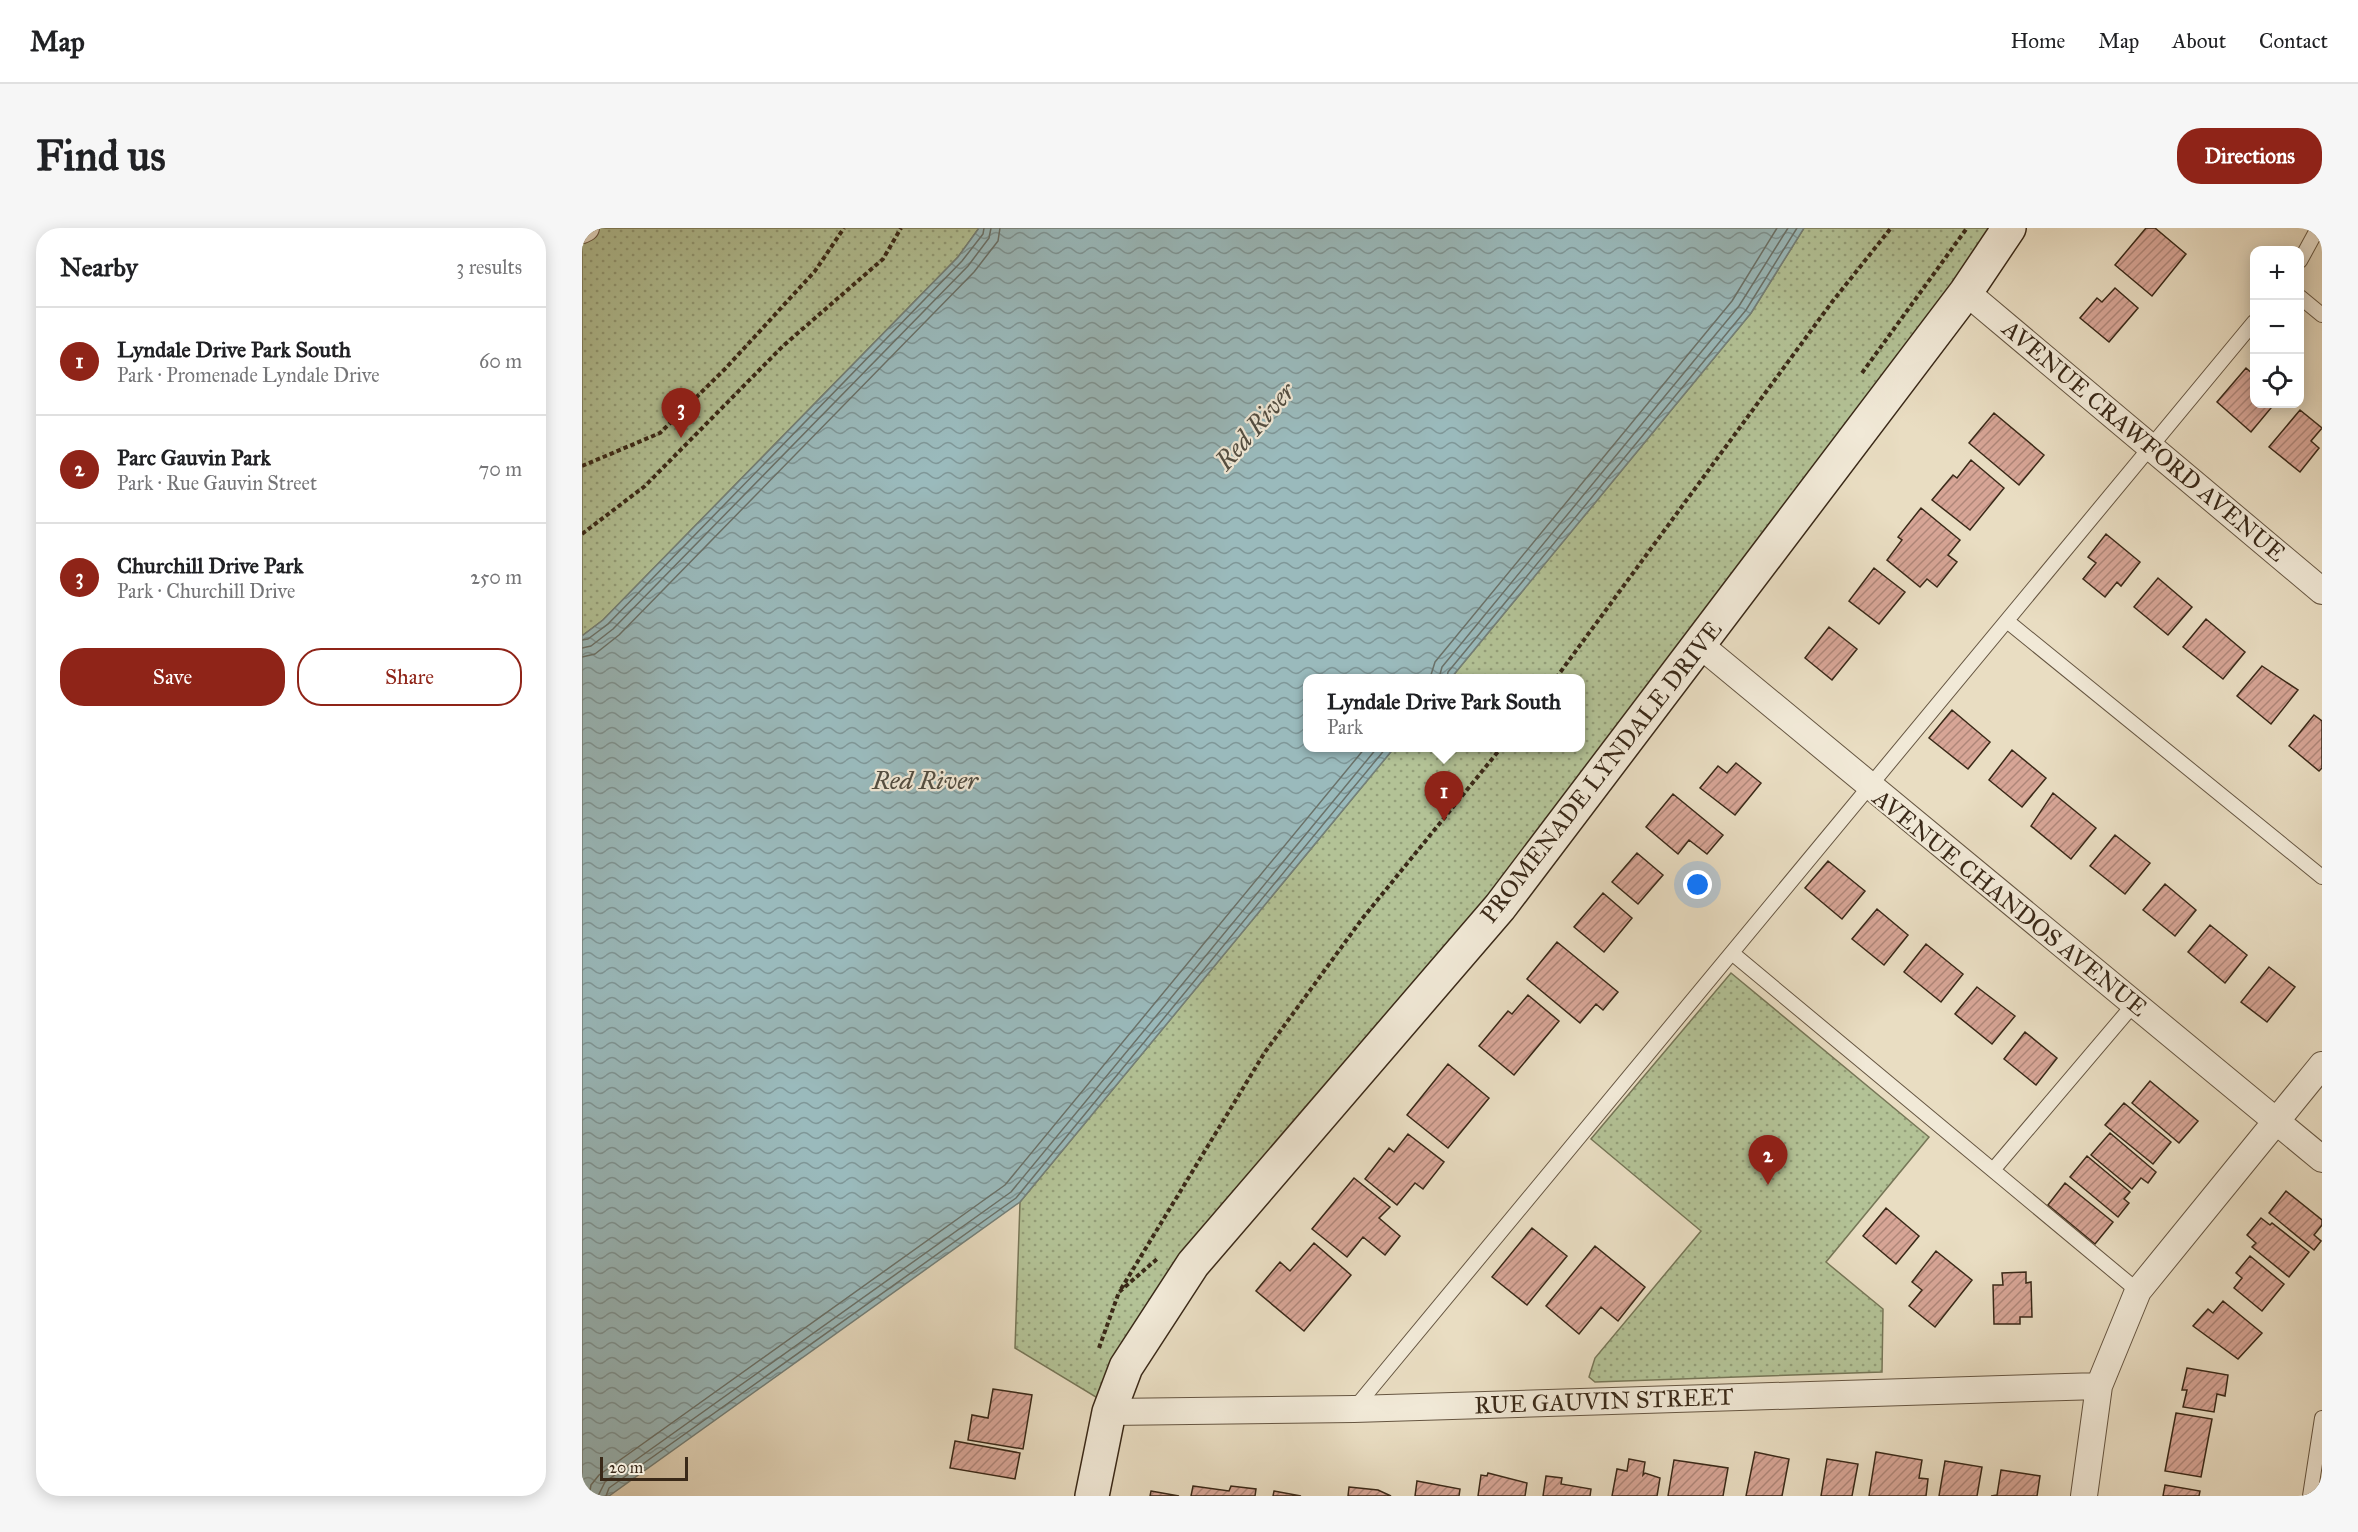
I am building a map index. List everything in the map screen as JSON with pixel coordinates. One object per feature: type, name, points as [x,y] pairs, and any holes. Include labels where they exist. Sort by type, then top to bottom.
[{"type":"street","name":"PROMENADE LYNDALE DRIVE","points":[[1092,1496],[1109,1412],[1126,1367],[1192,1264],[1500,907],[1966,292],[2009,228]]},
{"type":"street","name":"AVENUE CRAWFORD AVENUE","points":[[1966,292],[2322,591]]},
{"type":"street","name":"AVENUE CHANDOS AVENUE","points":[[1700,645],[1869,787],[2322,1159]]},
{"type":"street","points":[[2084,1496],[2099,1386],[2138,1291],[2322,1065]]},
{"type":"street","name":"RUE GAUVIN STREET","points":[[1109,1412],[1354,1409],[2099,1386]]},
{"type":"lane","points":[[2304,254],[2318,228]]},
{"type":"lane","points":[[2304,300],[2322,315]]},
{"type":"lane","points":[[1354,1409],[2250,327]]},
{"type":"lane","points":[[2007,621],[2322,877]]},
{"type":"lane","points":[[1732,953],[2138,1291]]},
{"type":"lane","points":[[1993,1170],[2134,1004]]},
{"type":"lane","points":[[2310,1496],[2322,1418]]},
{"type":"path","points":[[582,466],[660,433],[725,369],[815,271],[844,228]]},
{"type":"path","points":[[582,534],[645,486],[783,345],[883,259],[901,228]]},
{"type":"path","points":[[1559,674],[1825,311],[1891,228]]},
{"type":"path","points":[[1857,380],[1967,228]]},
{"type":"path","points":[[1126,1367],[1098,1352],[1119,1292],[1265,1052],[1362,919],[1497,752]]},
{"type":"path","points":[[1119,1292],[1158,1258]]},
{"type":"green space","points":[[586,228],[979,228],[958,257],[603,620],[582,636],[582,230]]},
{"type":"green space","points":[[1804,228],[2009,228],[1700,645],[1193,1264],[1114,1408],[1015,1348],[1020,1202],[1391,752],[1585,752],[1585,674],[1454,674],[1751,313]]},
{"type":"green space","points":[[1731,973],[1929,1137],[1826,1262],[1883,1309],[1882,1372],[1595,1382],[1589,1377],[1595,1358],[1701,1231],[1591,1139]]},
{"type":"water","name":"Red River","points":[[979,228],[1804,228],[1751,313],[1454,674],[1303,674],[1303,752],[1391,752],[1020,1202],[609,1496],[582,1496],[582,636],[603,620],[958,257]]},
{"type":"building","points":[[2146,228],[2155,228],[2186,254],[2152,296],[2115,265]]},
{"type":"building","points":[[2115,288],[2138,308],[2109,342],[2080,318],[2097,298],[2102,302]]},
{"type":"building","points":[[2246,368],[2250,372],[2250,408],[2271,408],[2251,432],[2217,402]]},
{"type":"building","points":[[2300,410],[2322,428],[2311,441],[2319,448],[2300,472],[2269,447]]},
{"type":"building","points":[[1994,413],[2044,455],[2019,485],[1969,443]]},
{"type":"building","points":[[1971,460],[2004,488],[1970,530],[1932,500],[1953,475],[1957,478]]},
{"type":"building","points":[[1921,508],[1960,540],[1948,555],[1957,562],[1937,587],[1927,579],[1920,587],[1887,560],[1902,540],[1898,537]]},
{"type":"building","points":[[2106,534],[2140,562],[2121,586],[2117,582],[2105,597],[2083,579],[2096,563],[2088,557]]},
{"type":"building","points":[[1874,568],[1905,592],[1879,624],[1849,601]]},
{"type":"building","points":[[2158,578],[2192,607],[2168,635],[2134,607]]},
{"type":"building","points":[[2206,619],[2245,652],[2223,679],[2183,647]]},
{"type":"building","points":[[1829,627],[1857,649],[1832,680],[1805,658]]},
{"type":"building","points":[[2262,666],[2298,690],[2271,724],[2237,696]]},
{"type":"building","points":[[1952,710],[1990,742],[1968,769],[1929,738]]},
{"type":"building","points":[[2314,715],[2322,721],[2322,768],[2319,771],[2289,746]]},
{"type":"building","points":[[2012,750],[2046,778],[2022,807],[1989,780]]},
{"type":"building","points":[[1736,763],[1761,783],[1735,815],[1700,788],[1718,766],[1727,773]]},
{"type":"building","points":[[2053,793],[2096,828],[2071,859],[2031,826]]},
{"type":"building","points":[[1673,794],[1723,835],[1707,854],[1689,840],[1678,854],[1646,827]]},
{"type":"building","points":[[2115,835],[2150,863],[2125,894],[2090,866]]},
{"type":"building","points":[[1637,853],[1663,875],[1638,904],[1612,882]]},
{"type":"building","points":[[1828,861],[1865,891],[1842,919],[1805,888]]},
{"type":"building","points":[[2165,884],[2196,910],[2175,936],[2143,910]]},
{"type":"building","points":[[1603,893],[1632,918],[1604,952],[1574,927]]},
{"type":"building","points":[[1877,909],[1908,935],[1884,965],[1852,939]]},
{"type":"building","points":[[2210,925],[2247,955],[2225,983],[2188,952]]},
{"type":"building","points":[[1557,942],[1618,992],[1603,1010],[1596,1004],[1580,1023],[1527,979]]},
{"type":"building","points":[[1926,944],[1963,974],[1941,1002],[1904,972]]},
{"type":"building","points":[[2269,967],[2295,987],[2267,1022],[2241,1002]]},
{"type":"building","points":[[1977,987],[2015,1016],[1992,1044],[1955,1014]]},
{"type":"building","points":[[1528,995],[1559,1021],[1514,1075],[1479,1046],[1508,1011],[1512,1014]]},
{"type":"building","points":[[2025,1032],[2057,1058],[2036,1085],[2004,1059]]},
{"type":"building","points":[[1448,1064],[1489,1098],[1448,1148],[1407,1115]]},
{"type":"building","points":[[2150,1081],[2198,1121],[2179,1143],[2132,1103]]},
{"type":"building","points":[[2124,1103],[2171,1142],[2153,1164],[2105,1125]]},
{"type":"building","points":[[2110,1133],[2156,1172],[2148,1183],[2141,1178],[2132,1189],[2091,1155]]},
{"type":"building","points":[[1408,1134],[1444,1162],[1423,1189],[1415,1183],[1397,1205],[1365,1179],[1389,1148],[1394,1152]]},
{"type":"building","points":[[2087,1156],[2130,1192],[2124,1199],[2129,1203],[2118,1217],[2070,1177]]},
{"type":"building","points":[[1354,1178],[1390,1207],[1379,1218],[1400,1236],[1385,1255],[1363,1237],[1347,1257],[1312,1229]]},
{"type":"building","points":[[2065,1183],[2113,1222],[2095,1244],[2048,1205]]},
{"type":"building","points":[[2286,1191],[2322,1220],[2322,1225],[2314,1235],[2321,1241],[2314,1250],[2269,1213]]},
{"type":"building","points":[[1886,1208],[1919,1236],[1896,1264],[1863,1236]]},
{"type":"building","points":[[2261,1218],[2270,1225],[2272,1223],[2309,1252],[2289,1277],[2252,1247],[2256,1243],[2247,1235]]},
{"type":"building","points":[[1532,1228],[1567,1256],[1527,1305],[1492,1277]]},
{"type":"building","points":[[1314,1243],[1351,1275],[1304,1331],[1256,1291],[1280,1262],[1290,1271]]},
{"type":"building","points":[[1595,1246],[1645,1287],[1618,1321],[1601,1307],[1579,1334],[1546,1306]]},
{"type":"building","points":[[1936,1251],[1972,1280],[1935,1327],[1909,1306],[1922,1290],[1912,1282]]},
{"type":"building","points":[[2250,1256],[2284,1284],[2262,1311],[2234,1288],[2242,1278],[2236,1273]]},
{"type":"building","points":[[2026,1272],[2026,1283],[2031,1282],[2032,1317],[2020,1317],[2020,1324],[1994,1324],[1993,1285],[2003,1285],[2002,1273]]},
{"type":"building","points":[[2223,1301],[2262,1333],[2238,1359],[2193,1326],[2208,1309],[2213,1313]]},
{"type":"building","points":[[2187,1368],[2228,1375],[2225,1396],[2217,1394],[2214,1412],[2183,1407],[2187,1390],[2182,1390]]},
{"type":"building","points":[[993,1389],[1032,1395],[1023,1449],[968,1440],[972,1415],[988,1418]]},
{"type":"building","points":[[2176,1413],[2212,1419],[2201,1477],[2165,1471]]},
{"type":"building","points":[[955,1441],[1020,1453],[1015,1479],[950,1468]]},
{"type":"building","points":[[1755,1452],[1789,1459],[1782,1496],[1746,1496]]},
{"type":"building","points":[[1876,1452],[1922,1460],[1919,1478],[1928,1479],[1926,1496],[1869,1496]]},
{"type":"building","points":[[1629,1459],[1645,1462],[1643,1475],[1645,1473],[1660,1478],[1657,1496],[1612,1496],[1617,1469],[1627,1471]]},
{"type":"building","points":[[1827,1459],[1858,1464],[1852,1496],[1821,1496]]},
{"type":"building","points":[[1674,1460],[1728,1468],[1723,1496],[1668,1496]]},
{"type":"building","points":[[1945,1461],[1982,1467],[1977,1496],[1939,1496]]},
{"type":"building","points":[[2001,1470],[2040,1476],[2037,1496],[1991,1496],[1997,1495]]},
{"type":"building","points":[[1488,1473],[1527,1483],[1525,1496],[1478,1496],[1481,1475],[1487,1476]]},
{"type":"building","points":[[1546,1476],[1562,1478],[1561,1484],[1591,1489],[1590,1496],[1543,1496]]},
{"type":"building","points":[[1417,1481],[1460,1489],[1459,1496],[1415,1496]]},
{"type":"building","points":[[2165,1485],[2200,1491],[2199,1496],[2163,1496]]},
{"type":"building","points":[[1193,1486],[1229,1491],[1231,1486],[1256,1489],[1255,1496],[1191,1496]]},
{"type":"building","points":[[1349,1487],[1378,1490],[1391,1496],[1348,1496]]},
{"type":"building","points":[[1151,1491],[1179,1496],[1150,1496]]},
{"type":"building","points":[[1274,1491],[1301,1496],[1273,1496]]},
{"type":"place","name":"Churchill Drive Park","points":[[681,438]]},
{"type":"place","name":"Lyndale Drive Park South","points":[[1444,821]]},
{"type":"place","name":"Parc Gauvin Park","points":[[1768,1185]]}]
